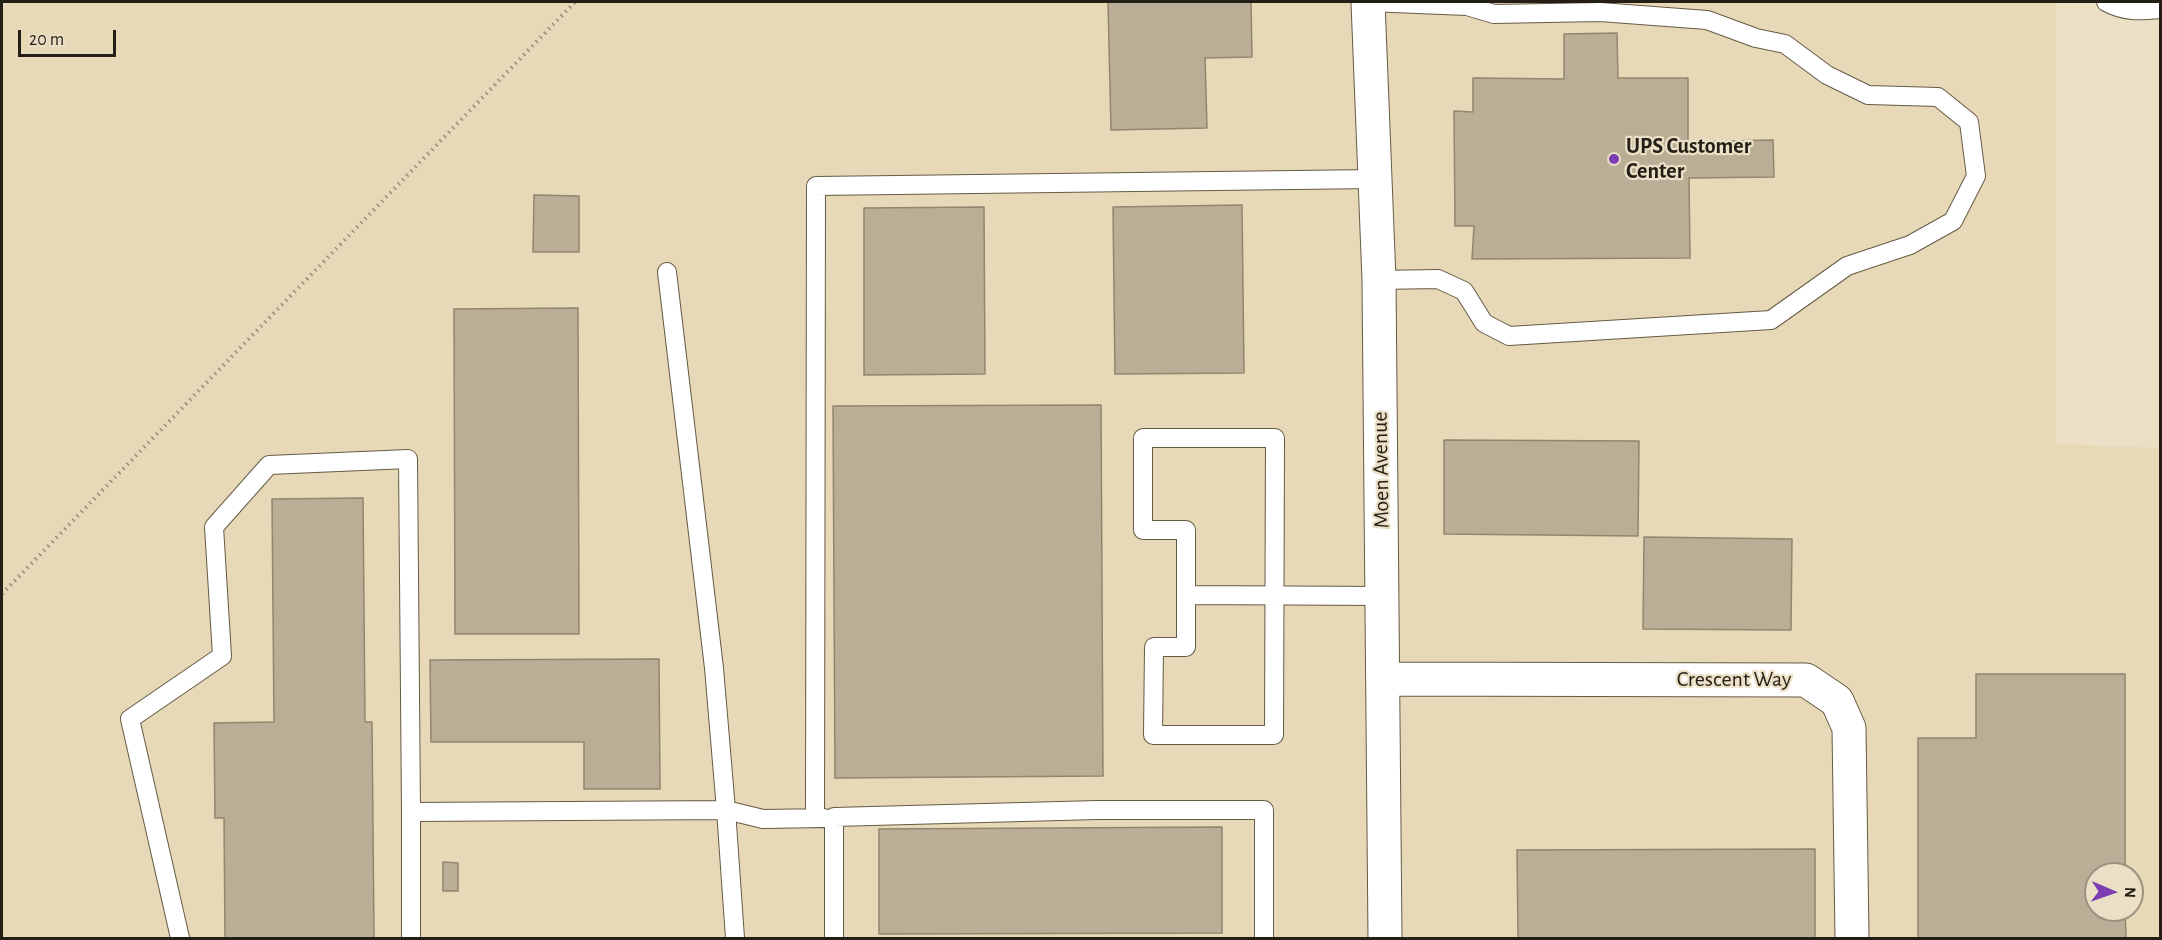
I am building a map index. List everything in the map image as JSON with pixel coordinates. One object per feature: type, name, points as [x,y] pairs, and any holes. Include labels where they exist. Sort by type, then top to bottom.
[{"type":"street","name":"Moen Avenue","points":[[1368,2],[1379,280],[1385,939]]},
{"type":"street","name":"Crescent Way","points":[[1383,679],[1806,680],[1837,701],[1849,728],[1852,939]]},
{"type":"lane","points":[[1368,2],[1467,6],[1494,14],[1600,12],[1707,20],[1756,38],[1785,44],[1827,75],[1868,94],[1938,97],[1969,123],[1976,176],[1953,221],[1910,245],[1847,266],[1771,320],[1509,336],[1484,323],[1464,291],[1438,279],[1379,280]]},
{"type":"lane","points":[[2106,2],[2116,8],[2136,11],[2160,9]]},
{"type":"lane","points":[[815,818],[816,186],[1376,179]]},
{"type":"lane","points":[[667,272],[714,668],[735,939]]},
{"type":"lane","points":[[1143,438],[1275,438],[1274,597],[1274,735],[1154,735],[1154,647],[1186,647],[1186,530],[1143,530],[1143,438]]},
{"type":"lane","points":[[180,939],[130,719],[222,656],[214,527],[269,465],[408,459],[411,939]]},
{"type":"lane","points":[[1186,595],[1383,596]]},
{"type":"lane","points":[[411,812],[726,810],[763,819],[1098,810],[1264,810],[1264,939]]},
{"type":"lane","points":[[834,818],[834,939]]},
{"type":"path","points":[[2,594],[575,2]]},
{"type":"shaded area","points":[[2,2],[2056,2],[2056,444],[2160,448],[2160,938],[2,938]]},
{"type":"building","points":[[1108,2],[1251,2],[1252,57],[1205,58],[1207,128],[1111,130]]},
{"type":"building","name":"UPS Customer Center","points":[[1617,33],[1618,78],[1688,78],[1688,142],[1773,140],[1774,177],[1689,178],[1690,258],[1472,259],[1474,226],[1455,226],[1454,111],[1473,112],[1473,78],[1564,79],[1564,34]]},
{"type":"building","points":[[534,195],[579,196],[579,252],[533,252]]},
{"type":"building","points":[[1242,205],[1244,373],[1115,374],[1113,207]]},
{"type":"building","points":[[984,207],[985,374],[864,375],[864,208]]},
{"type":"building","points":[[578,308],[579,634],[455,634],[454,309]]},
{"type":"building","points":[[1101,405],[1103,776],[835,778],[833,406]]},
{"type":"building","points":[[1444,440],[1639,441],[1638,536],[1444,534]]},
{"type":"building","points":[[363,498],[365,722],[372,722],[374,938],[225,938],[224,818],[215,818],[214,723],[274,722],[272,499]]},
{"type":"building","points":[[1644,537],[1792,539],[1791,630],[1643,629]]},
{"type":"building","points":[[659,659],[660,789],[584,789],[584,742],[431,742],[430,660]]},
{"type":"building","points":[[1976,674],[2125,674],[2125,862],[2084,862],[2084,922],[2125,922],[2126,938],[1918,938],[1918,738],[1976,738]]},
{"type":"building","points":[[1222,827],[1222,933],[879,934],[879,829]]},
{"type":"building","points":[[1815,849],[1815,938],[1518,938],[1517,850]]},
{"type":"building","points":[[443,862],[458,863],[458,891],[443,891]]},
{"type":"place","name":"UPS Customer Center","points":[[1614,159]]}]
